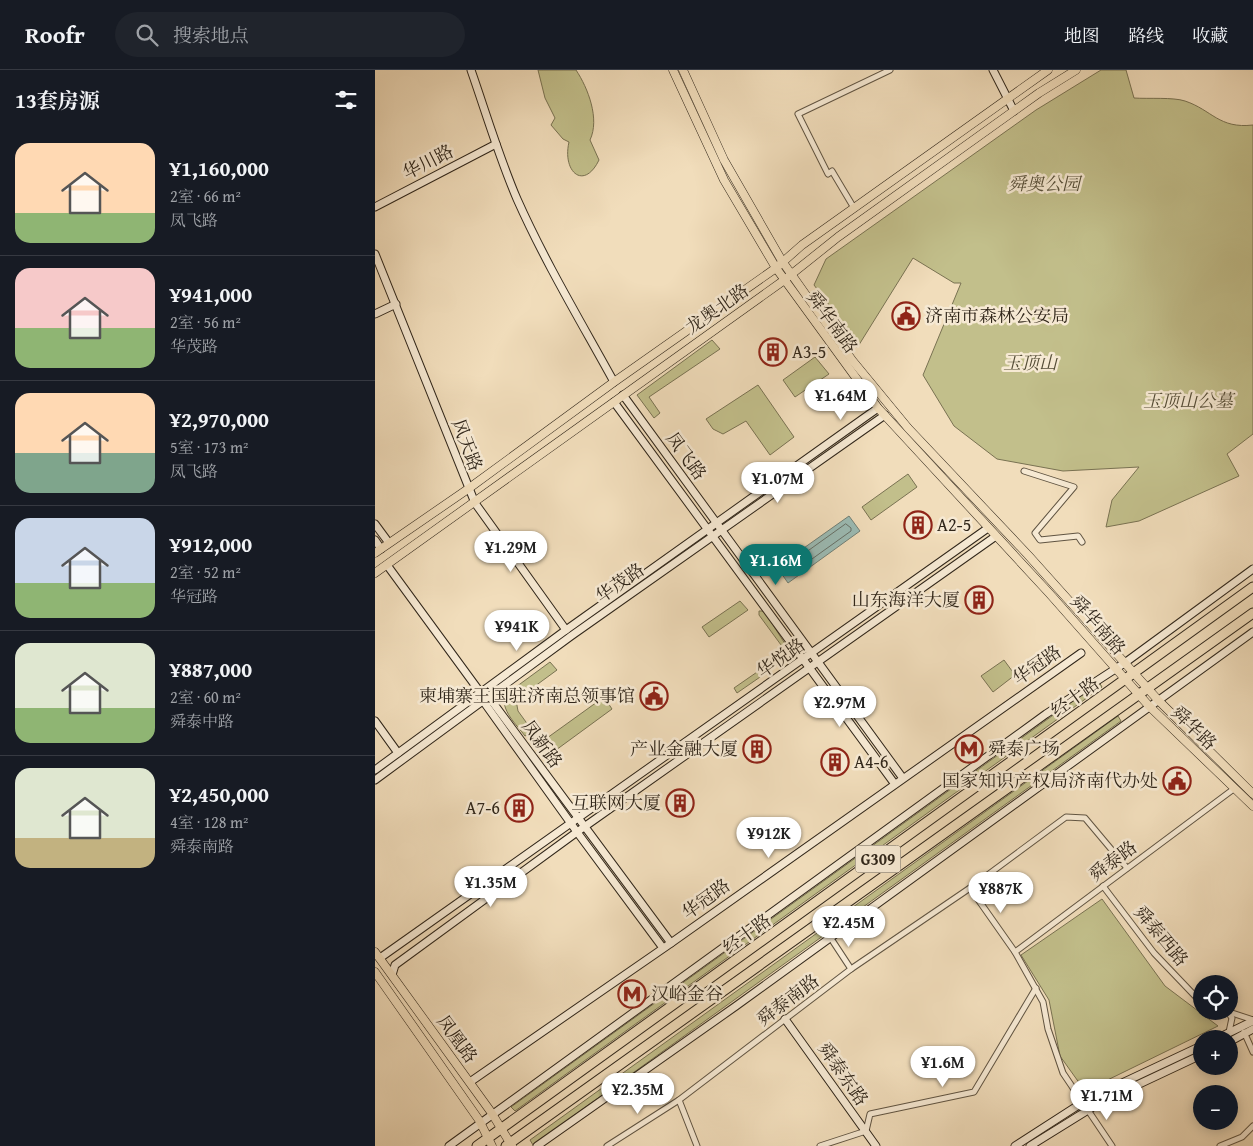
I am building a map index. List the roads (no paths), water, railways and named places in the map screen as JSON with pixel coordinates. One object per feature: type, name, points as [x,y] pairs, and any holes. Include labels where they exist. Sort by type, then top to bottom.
[{"type":"highway","name":"经十路","points":[[502,1129],[1253,587]]},
{"type":"highway","name":"经十路","points":[[509,1145],[1140,695],[1253,612]]},
{"type":"highway","name":"G309","points":[[477,1146],[490,1142],[502,1129]]},
{"type":"main road","name":"舜华南路","points":[[673,70],[724,180],[783,280],[878,408],[1116,669]]},
{"type":"main road","name":"舜华南路","points":[[683,70],[724,160],[782,261],[852,360],[908,428],[1126,662]]},
{"type":"main road","name":"龙奥北路","points":[[378,551],[468,489],[614,382],[775,268],[854,208],[1048,70]]},
{"type":"main road","name":"龙奥北路","points":[[375,573],[783,280],[838,237],[1014,110],[1076,70]]},
{"type":"main road","name":"舜华路","points":[[1126,662],[1158,700],[1253,794]]},
{"type":"main road","name":"舜华路","points":[[1116,669],[1149,706],[1253,806]]},
{"type":"main road","name":"凤凰路","points":[[377,955],[493,1115],[509,1145]]},
{"type":"main road","name":"凤凰路","points":[[375,972],[481,1123],[490,1142]]},
{"type":"street","points":[[471,70],[496,144],[518,200],[552,269],[614,382]]},
{"type":"street","points":[[854,208],[833,172],[827,174],[798,114],[890,70]]},
{"type":"street","points":[[993,70],[1014,110]]},
{"type":"street","name":"华川路","points":[[375,207],[496,144]]},
{"type":"street","name":"风天路","points":[[375,254],[475,503],[565,630]]},
{"type":"street","points":[[375,314],[396,304]]},
{"type":"street","name":"凤飞路","points":[[623,395],[903,777]]},
{"type":"street","points":[[614,402],[894,783]]},
{"type":"street","name":"华茂路","points":[[480,692],[878,408]]},
{"type":"street","name":"华茂路","points":[[375,780],[571,636],[885,415]]},
{"type":"street","points":[[1024,471],[1074,487],[1035,533],[1040,540],[1078,536],[1082,542]]},
{"type":"street","points":[[375,524],[389,543]]},
{"type":"street","name":"华悦路","points":[[377,955],[579,818],[988,528]]},
{"type":"street","points":[[392,975],[395,965],[585,826],[996,536]]},
{"type":"street","points":[[375,540],[378,551]]},
{"type":"street","name":"凤新路","points":[[387,565],[480,692],[488,696],[671,943]]},
{"type":"street","points":[[1126,662],[1253,569]]},
{"type":"street","points":[[537,1146],[1253,632]]},
{"type":"street","name":"华冠路","points":[[470,1082],[671,943],[1081,652]]},
{"type":"street","name":"经十路","points":[[481,1123],[1035,722],[1126,662]]},
{"type":"street","points":[[480,692],[481,701],[663,948]]},
{"type":"street","points":[[375,770],[480,692]]},
{"type":"street","points":[[375,721],[398,753]]},
{"type":"street","name":"舜泰路","points":[[1015,952],[1235,788]]},
{"type":"street","name":"舜泰南路","points":[[607,1146],[679,1100],[851,969],[970,888],[1067,817],[1085,818],[1127,868]]},
{"type":"street","name":"舜泰西路","points":[[1103,886],[1153,953],[1193,991]]},
{"type":"street","points":[[970,888],[1015,952],[1036,988],[1043,1002],[1048,1029],[1063,1073],[1113,1146]]},
{"type":"street","points":[[830,937],[851,969]]},
{"type":"street","points":[[820,1146],[865,1131],[870,1114],[974,1092],[1036,988]]},
{"type":"street","points":[[1238,1015],[1253,1020],[1238,1034]]},
{"type":"street","name":"舜泰东路","points":[[785,1019],[876,1146]]},
{"type":"street","points":[[1238,1031],[1253,1029]]},
{"type":"street","points":[[1243,1030],[1253,1052]]},
{"type":"street","points":[[1015,1146],[1084,1106],[1193,1050]]},
{"type":"street","points":[[1030,1146],[1084,1106],[1193,1058]]},
{"type":"street","points":[[679,1100],[697,1146]]},
{"type":"street","points":[[449,1146],[481,1123]]},
{"type":"street","points":[[1220,1146],[1242,1137],[1253,1126]]},
{"type":"water","points":[[849,516],[860,531],[788,583],[777,567]]},
{"type":"place","name":"济南市森林公安局","points":[[906,316]]},
{"type":"place","name":"A3-5","points":[[773,352]]},
{"type":"place","name":"A2-5","points":[[918,525]]},
{"type":"place","name":"山东海洋大厦","points":[[979,600]]},
{"type":"place","name":"柬埔寨王国驻济南总领事馆","points":[[654,696]]},
{"type":"place","name":"产业金融大厦","points":[[757,749]]},
{"type":"place","name":"舜泰广场","points":[[969,749]]},
{"type":"place","name":"A4-6","points":[[835,762]]},
{"type":"place","name":"国家知识产权局济南代办处","points":[[1177,781]]},
{"type":"place","name":"互联网大厦","points":[[680,803]]},
{"type":"place","name":"A7-6","points":[[519,808]]},
{"type":"place","name":"汉峪金谷","points":[[632,994]]},
{"type":"park label","name":"舜奥公园","points":[[1044,184]]},
{"type":"park label","name":"玉顶山","points":[[1030,363]]},
{"type":"park label","name":"玉顶山公墓","points":[[1188,401]]}]
